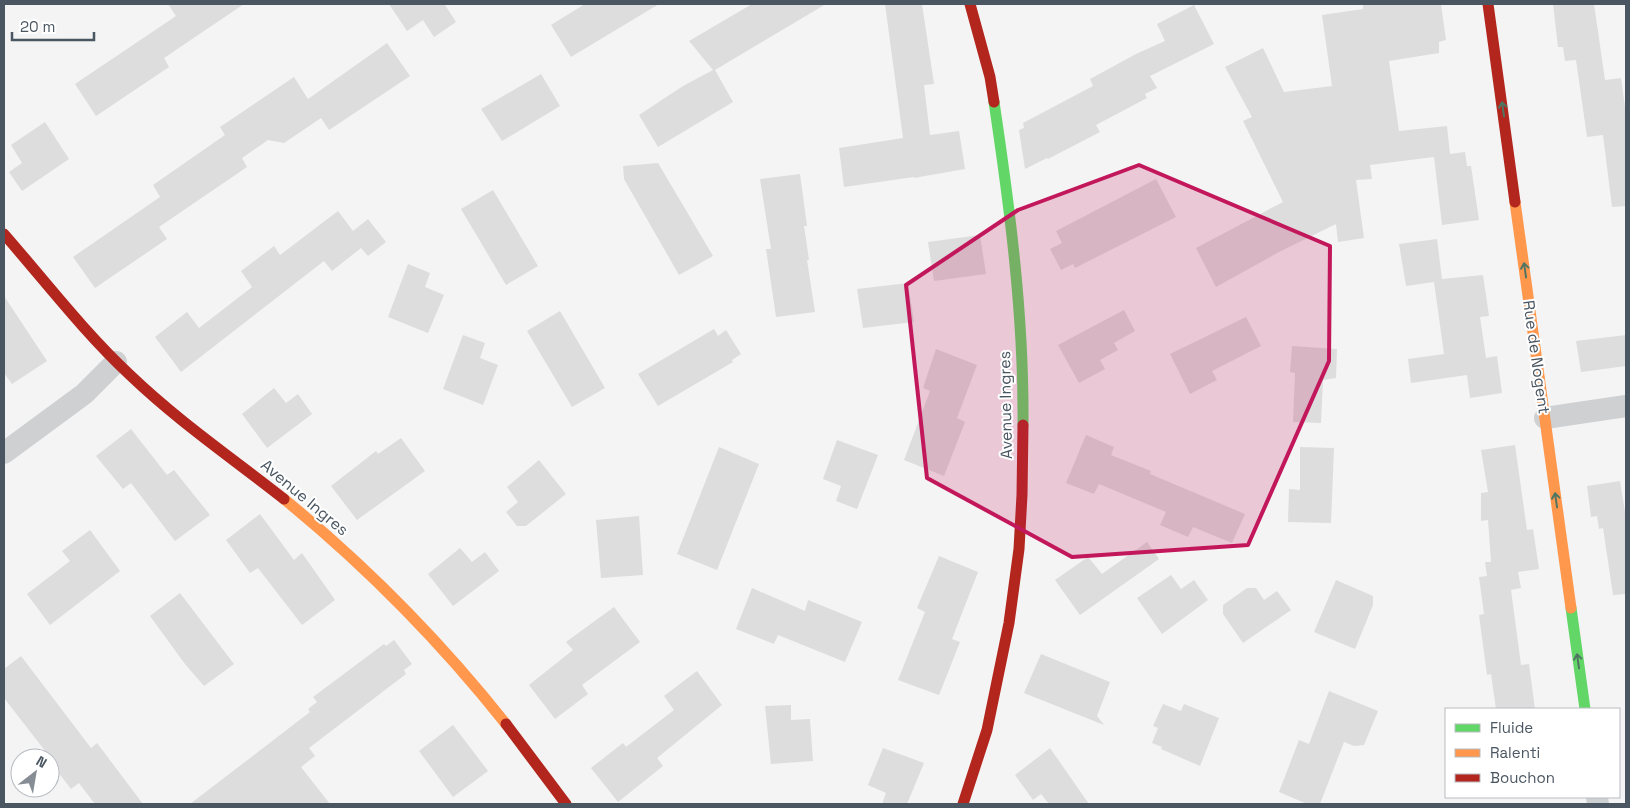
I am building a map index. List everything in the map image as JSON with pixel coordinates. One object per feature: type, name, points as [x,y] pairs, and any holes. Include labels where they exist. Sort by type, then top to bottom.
[{"type":"street","name":"Avenue Ingres","points":[[963,804],[987,730],[1009,623],[1019,549],[1023,439],[1020,310],[1008,195],[990,77],[970,4]]},
{"type":"street","name":"Rue de Nogent","points":[[1488,4],[1585,708]]},
{"type":"street","name":"Avenue Ingres","points":[[4,234],[116,362],[148,393],[184,423],[283,498],[386,589],[472,680],[566,804]]},
{"type":"street","points":[[4,453],[84,394],[116,362]]},
{"type":"street","points":[[1545,418],[1626,406]]},
{"type":"highlighted area","points":[[1139,165],[1330,246],[1329,361],[1248,545],[1072,557],[927,478],[906,285],[1018,210]]},
{"type":"building","points":[[168,4],[244,4],[164,58],[169,67],[96,116],[75,84],[176,16]]},
{"type":"building","points":[[389,4],[447,4],[445,5],[456,22],[434,37],[423,20],[407,31]]},
{"type":"building","points":[[585,4],[659,4],[571,57],[551,25]]},
{"type":"building","points":[[752,4],[826,4],[715,70],[733,102],[658,147],[639,115],[683,86],[713,70],[689,41]]},
{"type":"building","points":[[885,4],[922,4],[934,84],[924,85],[930,135],[959,131],[965,169],[844,187],[839,148],[903,138]]},
{"type":"building","points":[[1363,4],[1441,4],[1446,40],[1439,42],[1439,53],[1389,61],[1399,131],[1447,126],[1450,154],[1465,152],[1467,166],[1471,166],[1479,220],[1442,225],[1434,157],[1370,165],[1372,179],[1356,180],[1364,238],[1338,242],[1336,224],[1279,252],[1216,287],[1196,248],[1283,202],[1243,121],[1252,117],[1225,67],[1263,48],[1284,92],[1332,86],[1322,15],[1363,9]]},
{"type":"building","points":[[1553,4],[1594,4],[1605,80],[1621,78],[1626,114],[1626,206],[1612,207],[1603,135],[1587,137],[1576,60],[1565,61],[1563,47],[1558,47]]},
{"type":"building","points":[[1194,5],[1214,44],[1150,76],[1157,88],[1145,94],[1147,98],[1096,125],[1100,132],[1025,169],[1019,130],[1024,128],[1023,123],[1093,86],[1090,79],[1136,54],[1165,41],[1157,24]]},
{"type":"building","points":[[387,43],[410,76],[329,130],[321,118],[284,143],[268,140],[242,158],[247,167],[159,227],[167,239],[95,288],[73,257],[160,197],[153,185],[225,135],[220,127],[294,77],[308,99]]},
{"type":"building","points":[[541,74],[560,106],[502,141],[481,109]]},
{"type":"building","points":[[45,122],[69,159],[22,191],[9,172],[22,163],[11,145]]},
{"type":"building","points":[[658,163],[713,256],[679,275],[624,179],[623,166]]},
{"type":"building","points":[[800,174],[807,226],[804,226],[809,260],[807,260],[815,312],[776,317],[766,249],[771,249],[760,179]]},
{"type":"building","points":[[1156,179],[1176,217],[1075,268],[1073,264],[1061,270],[1050,249],[1062,243],[1056,231]]},
{"type":"building","points":[[493,190],[538,266],[506,285],[461,209]]},
{"type":"building","points":[[338,211],[353,231],[368,219],[386,242],[368,256],[361,248],[332,271],[324,261],[181,372],[155,337],[187,312],[199,328],[252,287],[241,271],[274,246],[280,255]]},
{"type":"building","points":[[980,235],[986,274],[934,281],[928,242]]},
{"type":"building","points":[[1437,239],[1442,279],[1483,275],[1489,316],[1480,317],[1486,358],[1497,356],[1502,393],[1470,398],[1467,375],[1411,383],[1408,359],[1444,354],[1434,282],[1406,286],[1399,244]]},
{"type":"building","points":[[408,264],[430,273],[425,287],[444,295],[428,333],[388,317]]},
{"type":"building","points":[[908,283],[914,322],[863,328],[857,289]]},
{"type":"building","points":[[4,296],[47,361],[12,384],[4,373]]},
{"type":"building","points":[[1124,310],[1135,331],[1114,343],[1118,350],[1100,360],[1105,369],[1079,383],[1058,345]]},
{"type":"building","points":[[560,311],[605,388],[572,407],[527,331]]},
{"type":"building","points":[[1246,317],[1261,346],[1212,371],[1217,380],[1190,394],[1170,354]]},
{"type":"building","points":[[714,329],[718,336],[726,330],[741,354],[732,360],[733,362],[658,406],[638,374]]},
{"type":"building","points":[[463,335],[485,343],[480,358],[498,365],[483,405],[443,389]]},
{"type":"building","points":[[1626,335],[1626,366],[1581,372],[1576,341]]},
{"type":"building","points":[[1292,346],[1337,349],[1336,378],[1323,380],[1321,423],[1293,422],[1295,373],[1290,372]]},
{"type":"building","points":[[936,349],[977,365],[957,418],[965,422],[944,476],[904,460],[930,391],[923,388]]},
{"type":"building","points":[[274,388],[286,403],[298,394],[312,414],[267,448],[242,414]]},
{"type":"building","points":[[131,429],[167,475],[174,470],[210,515],[175,541],[131,483],[123,489],[96,456]]},
{"type":"building","points":[[1086,435],[1114,447],[1111,455],[1151,471],[1150,474],[1245,514],[1232,543],[1193,527],[1188,537],[1160,525],[1166,512],[1099,484],[1094,494],[1066,483]]},
{"type":"building","points":[[401,438],[425,471],[357,520],[331,486],[376,451],[378,454]]},
{"type":"building","points":[[837,440],[878,455],[857,509],[836,501],[841,486],[823,479]]},
{"type":"building","points":[[1515,445],[1527,530],[1533,529],[1539,569],[1518,572],[1521,588],[1511,590],[1521,665],[1529,664],[1535,708],[1496,708],[1491,674],[1487,675],[1479,615],[1484,614],[1479,577],[1487,576],[1485,562],[1491,562],[1488,520],[1481,521],[1481,493],[1488,492],[1481,450]]},
{"type":"building","points":[[719,447],[759,464],[717,570],[677,554]]},
{"type":"building","points":[[1300,447],[1334,448],[1331,523],[1288,522],[1289,489],[1300,490]]},
{"type":"building","points":[[539,460],[566,494],[526,526],[517,526],[506,512],[518,502],[507,487]]},
{"type":"building","points":[[1620,481],[1626,518],[1626,594],[1613,595],[1603,528],[1599,529],[1597,516],[1591,517],[1587,486]]},
{"type":"building","points":[[260,514],[294,560],[302,553],[335,600],[302,625],[258,568],[250,573],[226,540]]},
{"type":"building","points":[[639,516],[643,575],[601,578],[596,520]]},
{"type":"building","points":[[90,530],[120,571],[50,625],[27,594],[70,561],[62,551]]},
{"type":"building","points":[[1147,542],[1159,559],[1080,615],[1055,580],[1088,557],[1102,574]]},
{"type":"building","points":[[460,548],[472,562],[485,552],[499,571],[453,606],[428,574]]},
{"type":"building","points":[[939,556],[978,572],[952,639],[960,642],[939,695],[898,680],[925,612],[917,608]]},
{"type":"building","points":[[1171,575],[1181,589],[1194,580],[1208,600],[1162,634],[1137,598]]},
{"type":"building","points":[[1336,580],[1373,596],[1373,605],[1355,649],[1314,632]]},
{"type":"building","points":[[752,588],[805,611],[808,600],[862,622],[845,662],[778,635],[774,644],[736,629]]},
{"type":"building","points":[[1247,588],[1256,588],[1264,600],[1277,591],[1291,610],[1243,643],[1223,614],[1223,605]]},
{"type":"building","points":[[180,593],[234,664],[204,686],[185,664],[150,616]]},
{"type":"building","points":[[614,607],[640,642],[582,685],[588,694],[555,719],[529,685],[573,650],[566,642]]},
{"type":"building","points":[[394,640],[412,664],[404,670],[406,674],[309,748],[315,756],[301,767],[330,804],[190,804],[310,712],[308,709],[317,702],[313,697],[384,644],[386,646]]},
{"type":"building","points":[[1041,654],[1110,682],[1097,716],[1104,725],[1024,693]]},
{"type":"building","points":[[21,656],[91,748],[97,743],[143,804],[95,804],[79,783],[71,789],[60,775],[60,748],[43,748],[4,698],[4,669]]},
{"type":"building","points":[[697,671],[722,705],[657,758],[663,766],[618,802],[591,768],[623,743],[626,747],[674,710],[664,696]]},
{"type":"building","points":[[1329,691],[1378,711],[1364,745],[1354,746],[1344,742],[1320,804],[1307,804],[1279,792],[1299,740],[1309,744]]},
{"type":"building","points":[[1163,704],[1181,711],[1184,704],[1219,718],[1200,766],[1161,749],[1162,747],[1152,743],[1158,728],[1153,726]]},
{"type":"building","points":[[791,705],[791,720],[810,719],[813,761],[771,764],[765,706]]},
{"type":"building","points":[[453,725],[488,771],[453,797],[419,751]]},
{"type":"building","points":[[883,748],[924,763],[907,804],[882,804],[886,793],[868,785]]},
{"type":"building","points":[[1050,748],[1089,804],[1049,804],[1041,794],[1033,800],[1015,775]]},
{"type":"traffic: fast","points":[[994,102],[1015,263],[1021,344],[1023,425]]},
{"type":"traffic: fast","points":[[1571,608],[1585,708]]},
{"type":"traffic: slow","points":[[1515,202],[1571,608]]},
{"type":"traffic: slow","points":[[284,499],[344,551],[401,606],[455,663],[506,724]]},
{"type":"traffic: jam","points":[[970,4],[990,77],[994,102]]},
{"type":"traffic: jam","points":[[1488,4],[1515,202]]},
{"type":"traffic: jam","points":[[4,234],[113,359],[186,424],[284,499]]},
{"type":"traffic: jam","points":[[963,804],[987,730],[1009,623],[1019,549],[1023,425]]},
{"type":"traffic: jam","points":[[506,724],[566,804]]}]
